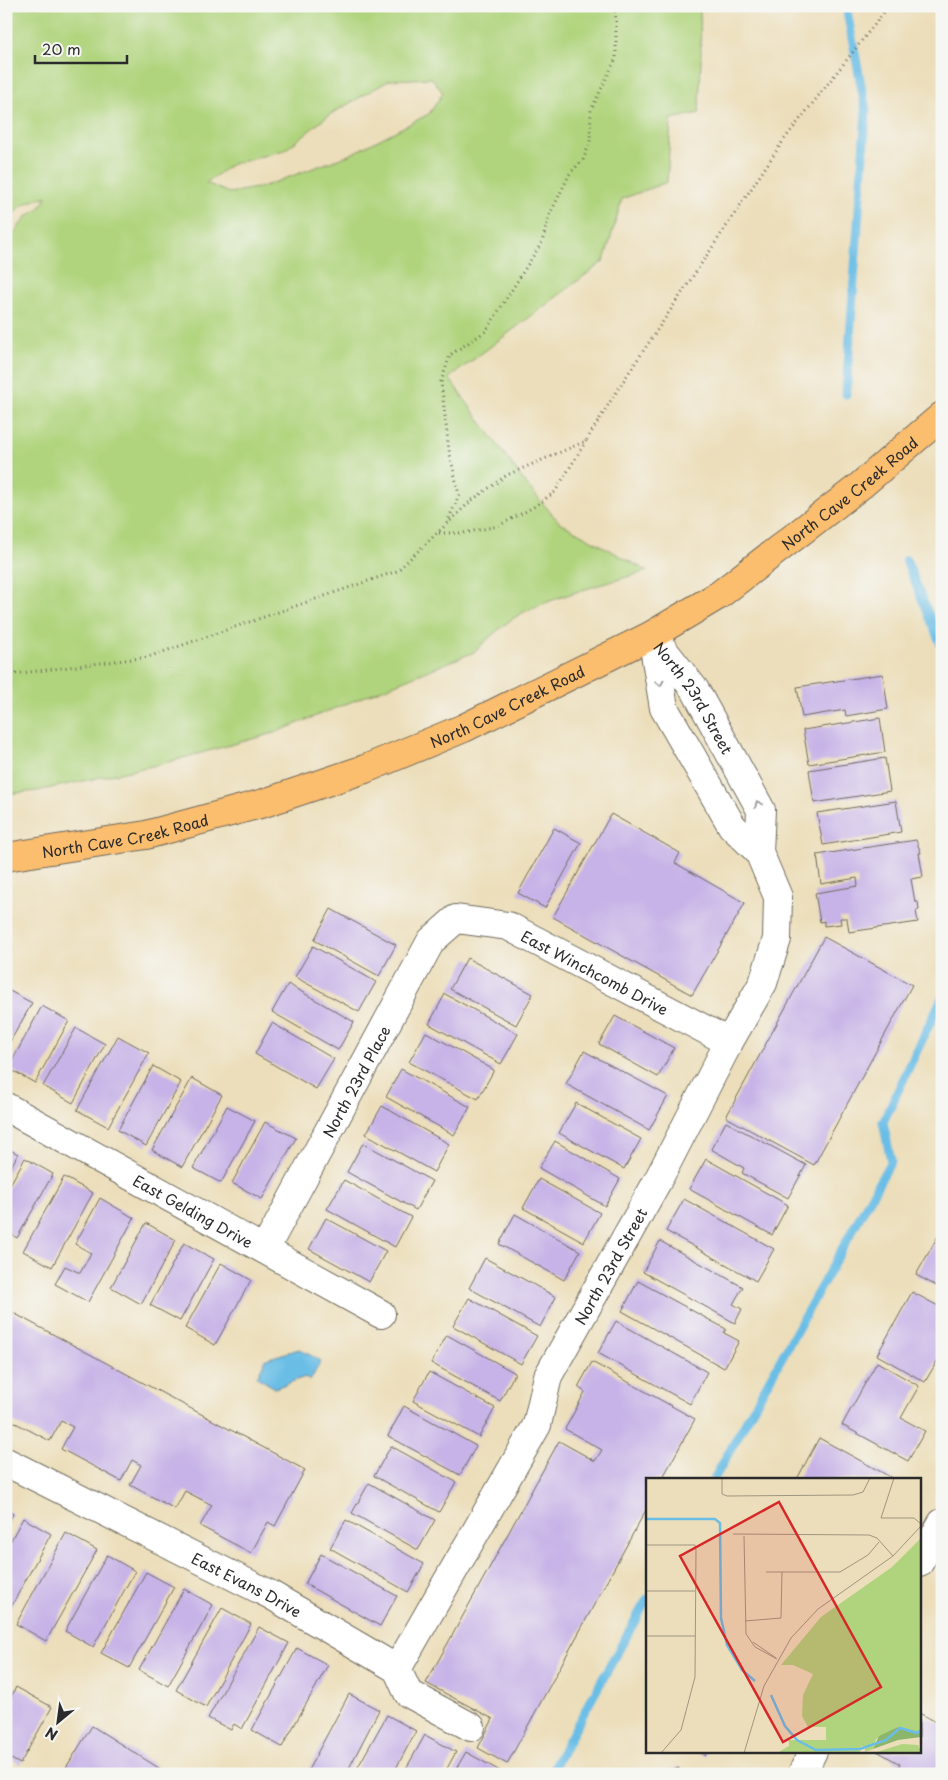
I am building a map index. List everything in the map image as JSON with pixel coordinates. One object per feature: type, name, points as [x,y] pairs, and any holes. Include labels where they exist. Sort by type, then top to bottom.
[{"type":"main road","name":"North Cave Creek Road","points":[[6,857],[146,835],[264,803],[365,769],[464,728],[652,635],[719,595],[860,486],[942,416]]},
{"type":"street","name":"North 23rd Street","points":[[652,635],[695,690],[761,810],[759,852]]},
{"type":"street","name":"North 23rd Street","points":[[397,1669],[537,1425],[548,1376],[657,1182],[729,1042],[763,983],[777,939],[778,898],[759,852],[732,826],[664,708],[652,635]]},
{"type":"street","name":"East Winchcomb Drive","points":[[456,919],[508,926],[729,1042]]},
{"type":"street","name":"North 23rd Place","points":[[265,1248],[431,941],[456,919]]},
{"type":"street","name":"East Gelding Drive","points":[[6,1107],[265,1248],[381,1314]]},
{"type":"street","name":"East Evans Drive","points":[[6,1462],[271,1595],[397,1669]]},
{"type":"street","points":[[920,1561],[942,1524]]},
{"type":"street","points":[[397,1669],[408,1693],[471,1728]]},
{"type":"street","points":[[802,1774],[813,1752]]},
{"type":"path","points":[[446,526],[459,495],[449,450],[441,382],[450,355],[486,331],[542,242],[549,216],[570,173],[583,160],[590,142],[591,110],[616,58],[614,6]]},
{"type":"path","points":[[439,533],[464,533],[498,526],[532,508],[555,492],[586,441],[783,141],[889,6]]},
{"type":"path","points":[[6,675],[148,657],[397,571],[419,548],[439,533],[471,501],[507,475],[586,441]]},
{"type":"green space","points":[[6,6],[697,6],[700,8],[701,59],[699,113],[671,119],[667,182],[622,199],[604,261],[449,378],[526,484],[559,522],[647,571],[537,606],[509,621],[474,652],[274,733],[161,764],[37,791],[6,794],[6,244],[26,217],[39,209],[47,196],[24,204],[6,221]],"holes":[[[432,78],[443,93],[429,114],[349,155],[262,187],[229,193],[206,183],[232,164],[285,150],[329,115],[390,80]]]},
{"type":"water","points":[[299,1349],[321,1361],[310,1381],[305,1377],[275,1388],[257,1377],[266,1359]]},
{"type":"building","points":[[883,674],[888,709],[846,716],[845,710],[802,717],[797,687]]},
{"type":"building","points":[[880,718],[885,752],[809,764],[803,730]]},
{"type":"building","points":[[885,758],[890,791],[814,803],[809,770]]},
{"type":"building","points":[[896,801],[901,832],[823,845],[817,813]]},
{"type":"building","points":[[611,814],[680,853],[675,863],[745,903],[692,995],[553,917]]},
{"type":"building","points":[[554,828],[581,843],[545,908],[518,893]]},
{"type":"building","points":[[916,840],[921,853],[919,853],[923,877],[911,879],[915,902],[918,902],[919,910],[916,911],[918,922],[849,932],[847,918],[840,918],[841,924],[824,926],[824,921],[820,922],[815,893],[858,886],[857,878],[821,884],[817,855]]},
{"type":"building","points":[[331,909],[396,945],[379,976],[314,940]]},
{"type":"building","points":[[824,937],[912,985],[814,1165],[726,1117]]},
{"type":"building","points":[[313,946],[376,982],[359,1012],[295,977]]},
{"type":"building","points":[[467,958],[533,994],[516,1025],[450,989]]},
{"type":"building","points":[[288,984],[354,1022],[338,1050],[272,1012]]},
{"type":"building","points":[[6,989],[32,1003],[6,1049]]},
{"type":"building","points":[[445,994],[518,1034],[501,1064],[429,1024]]},
{"type":"building","points":[[42,1006],[69,1021],[35,1083],[8,1068]]},
{"type":"building","points":[[615,1016],[674,1048],[658,1077],[599,1044]]},
{"type":"building","points":[[272,1023],[334,1059],[316,1089],[255,1054]]},
{"type":"building","points":[[76,1028],[105,1044],[73,1103],[43,1086]]},
{"type":"building","points":[[426,1032],[494,1070],[478,1099],[409,1062]]},
{"type":"building","points":[[118,1036],[149,1053],[108,1127],[77,1110]]},
{"type":"building","points":[[584,1051],[668,1096],[649,1130],[566,1084]]},
{"type":"building","points":[[153,1066],[181,1082],[146,1146],[118,1130]]},
{"type":"building","points":[[401,1069],[470,1107],[454,1135],[386,1097]]},
{"type":"building","points":[[192,1078],[222,1095],[182,1167],[152,1150]]},
{"type":"building","points":[[576,1103],[641,1139],[624,1169],[559,1133]]},
{"type":"building","points":[[227,1106],[255,1121],[221,1183],[193,1168]]},
{"type":"building","points":[[382,1106],[449,1144],[434,1172],[366,1134]]},
{"type":"building","points":[[265,1122],[296,1138],[262,1199],[232,1183]]},
{"type":"building","points":[[726,1122],[806,1165],[788,1198],[742,1173],[744,1168],[711,1149]]},
{"type":"building","points":[[555,1141],[620,1179],[605,1206],[539,1168]]},
{"type":"building","points":[[363,1143],[432,1181],[416,1210],[347,1172]]},
{"type":"building","points":[[6,1148],[18,1154],[6,1176]]},
{"type":"building","points":[[25,1158],[53,1174],[17,1238],[6,1231],[6,1192]]},
{"type":"building","points":[[706,1159],[788,1205],[772,1235],[689,1189]]},
{"type":"building","points":[[64,1177],[93,1193],[52,1267],[23,1251]]},
{"type":"building","points":[[539,1179],[600,1213],[584,1242],[523,1208]]},
{"type":"building","points":[[344,1180],[411,1217],[395,1247],[327,1209]]},
{"type":"building","points":[[100,1198],[134,1218],[88,1302],[55,1284],[65,1266],[80,1273],[91,1253],[75,1244]]},
{"type":"building","points":[[684,1199],[774,1249],[756,1281],[666,1231]]},
{"type":"building","points":[[515,1214],[580,1251],[564,1280],[499,1244]]},
{"type":"building","points":[[326,1218],[386,1251],[369,1282],[309,1249]]},
{"type":"building","points":[[146,1223],[176,1240],[141,1304],[111,1287]]},
{"type":"building","points":[[942,1229],[942,1289],[916,1275]]},
{"type":"building","points":[[660,1241],[743,1287],[733,1304],[742,1309],[735,1323],[643,1272]]},
{"type":"building","points":[[184,1243],[214,1259],[180,1321],[150,1305]]},
{"type":"building","points":[[485,1258],[556,1297],[540,1327],[469,1288]]},
{"type":"building","points":[[221,1263],[251,1280],[215,1345],[185,1328]]},
{"type":"building","points":[[638,1281],[726,1329],[724,1333],[739,1341],[724,1368],[622,1311]]},
{"type":"building","points":[[912,1292],[942,1308],[942,1357],[940,1356],[925,1382],[877,1355]]},
{"type":"building","points":[[469,1298],[537,1336],[521,1364],[453,1326]]},
{"type":"building","points":[[6,1309],[305,1470],[275,1526],[268,1522],[251,1553],[200,1526],[212,1505],[185,1491],[175,1509],[130,1485],[141,1465],[132,1460],[121,1481],[61,1449],[73,1427],[61,1421],[50,1441],[6,1418]]},
{"type":"building","points":[[616,1321],[707,1372],[690,1404],[598,1353]]},
{"type":"building","points":[[447,1335],[515,1373],[500,1401],[431,1363]]},
{"type":"building","points":[[592,1362],[695,1419],[663,1478],[646,1478],[646,1510],[507,1764],[478,1748],[493,1719],[426,1683],[559,1441],[595,1461],[602,1450],[565,1429],[585,1392],[578,1387]]},
{"type":"building","points":[[877,1362],[919,1386],[901,1418],[925,1431],[908,1461],[842,1425]]},
{"type":"building","points":[[429,1372],[495,1408],[479,1437],[413,1401]]},
{"type":"building","points":[[404,1406],[476,1446],[460,1475],[388,1436]]},
{"type":"building","points":[[819,1438],[892,1478],[798,1478]]},
{"type":"building","points":[[391,1446],[456,1482],[439,1512],[374,1476]]},
{"type":"building","points":[[369,1483],[435,1520],[418,1550],[352,1513]]},
{"type":"building","points":[[6,1510],[13,1514],[6,1526]]},
{"type":"building","points":[[23,1518],[51,1534],[6,1616],[6,1549]]},
{"type":"building","points":[[346,1520],[424,1564],[408,1592],[330,1548]]},
{"type":"building","points":[[66,1533],[97,1550],[46,1641],[16,1624]]},
{"type":"building","points":[[321,1554],[397,1596],[380,1626],[305,1584]]},
{"type":"building","points":[[107,1555],[135,1571],[93,1647],[65,1631]]},
{"type":"building","points":[[146,1572],[174,1587],[129,1668],[101,1653]]},
{"type":"building","points":[[184,1589],[213,1605],[168,1686],[139,1670]]},
{"type":"building","points":[[222,1608],[251,1624],[206,1707],[176,1690]]},
{"type":"building","points":[[259,1627],[289,1643],[242,1729],[234,1724],[231,1730],[208,1718]]},
{"type":"building","points":[[297,1648],[328,1665],[282,1747],[252,1730]]},
{"type":"building","points":[[16,1687],[52,1707],[20,1764],[6,1756],[6,1700],[9,1701]]},
{"type":"building","points":[[349,1694],[379,1710],[346,1774],[306,1774]]},
{"type":"building","points":[[920,1714],[942,1725],[942,1774],[895,1774],[900,1764],[879,1752],[920,1752]]},
{"type":"building","points":[[387,1715],[416,1731],[393,1774],[354,1774]]},
{"type":"building","points":[[92,1726],[162,1770],[160,1774],[62,1774]]},
{"type":"building","points":[[425,1735],[456,1752],[444,1774],[403,1774]]},
{"type":"building","points":[[466,1752],[502,1772],[500,1774],[453,1774]]},
{"type":"building","points":[[698,1752],[707,1752],[705,1756]]},
{"type":"building","points":[[679,1768],[680,1774],[650,1774],[650,1773]]},
{"type":"waterway","points":[[846,6],[866,111],[846,394]]},
{"type":"waterway","points":[[906,560],[942,647]]},
{"type":"waterway","points":[[715,1478],[891,1161],[883,1122],[942,998]]},
{"type":"waterway","points":[[550,1774],[646,1601]]}]
